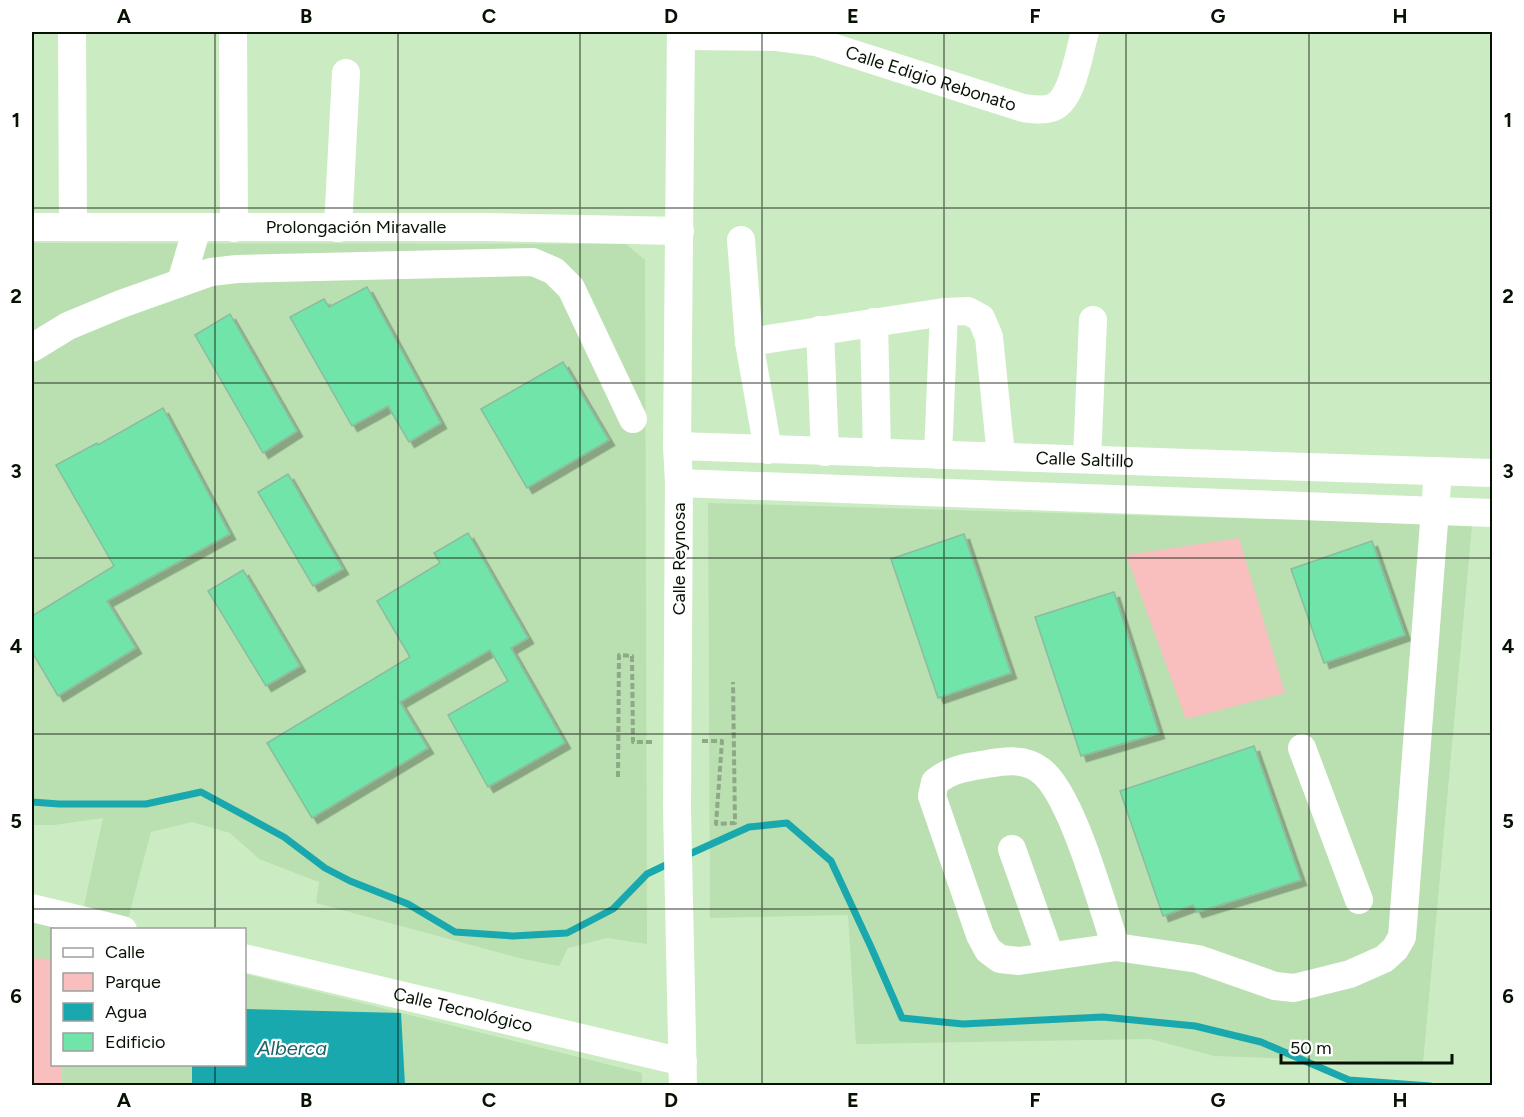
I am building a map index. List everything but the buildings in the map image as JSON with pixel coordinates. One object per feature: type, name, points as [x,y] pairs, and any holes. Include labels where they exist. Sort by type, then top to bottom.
[{"type":"street","points":[[72,32],[73,226]]},
{"type":"street","points":[[234,32],[234,228]]},
{"type":"street","name":"Calle Edigio Rebonato","points":[[681,34],[777,37],[816,42],[1023,108],[1040,110],[1054,108],[1063,100],[1071,86],[1084,32]]},
{"type":"street","name":"Calle Reynosa","points":[[681,34],[677,446],[679,483],[677,809],[683,1074]]},
{"type":"street","points":[[339,228],[346,73]]},
{"type":"street","name":"Prolongación Miravalle","points":[[32,227],[487,227],[680,231]]},
{"type":"street","points":[[181,282],[197,228]]},
{"type":"street","points":[[741,240],[749,342],[768,450]]},
{"type":"street","points":[[32,348],[68,326],[121,304],[211,272],[237,269],[532,262],[554,271],[571,288],[633,419]]},
{"type":"street","points":[[749,342],[944,312],[968,311],[981,318],[989,337],[1001,456]]},
{"type":"street","points":[[938,455],[944,312]]},
{"type":"street","points":[[1087,459],[1093,320]]},
{"type":"street","points":[[874,322],[877,453]]},
{"type":"street","points":[[820,330],[825,452]]},
{"type":"street","name":"Calle Saltillo","points":[[677,446],[1492,473]]},
{"type":"street","points":[[1116,947],[1075,824],[1057,791],[1041,771],[1026,762],[1005,761],[947,772],[935,782],[932,796],[980,934],[988,950],[1000,959],[1019,961],[1116,947],[1198,958],[1275,986],[1294,988],[1350,974],[1384,959],[1395,949],[1401,937],[1438,471]]},
{"type":"street","points":[[679,483],[1492,513]]},
{"type":"street","points":[[1302,748],[1359,900]]},
{"type":"street","points":[[1012,849],[1050,956]]},
{"type":"street","points":[[32,908],[115,928]]},
{"type":"street","name":"Calle Tecnológico","points":[[246,959],[683,1074]]},
{"type":"path","points":[[618,777],[619,655],[632,656],[633,742]]},
{"type":"path","points":[[722,741],[716,824],[735,823],[734,682]]},
{"type":"shaded area","points":[[32,243],[626,244],[645,260],[647,944],[607,938],[568,948],[559,966],[523,959],[316,903],[319,882],[259,859],[230,833],[192,822],[151,832],[128,919],[82,915],[103,818],[54,825],[32,825]]},
{"type":"shaded area","points":[[708,503],[1472,525],[1423,1063],[1214,1056],[1151,1039],[856,1044],[848,915],[710,918]]},
{"type":"shaded area","points":[[32,921],[61,928],[51,928],[51,1066],[246,1066],[246,974],[642,1073],[642,1086],[32,1086]]},
{"type":"green space","points":[[1239,538],[1285,693],[1186,719],[1126,555]]},
{"type":"green space","points":[[32,958],[51,959],[51,1066],[62,1066],[62,1085],[32,1085]]},
{"type":"water","name":"Alberca","points":[[246,1009],[401,1013],[405,1085],[192,1085],[192,1066],[246,1066]]},
{"type":"waterway","points":[[32,802],[146,804],[201,792],[284,837],[325,868],[350,881],[408,904],[455,932],[513,936],[567,933],[613,909],[647,874],[672,862]]},
{"type":"waterway","points":[[685,856],[749,827],[787,823],[831,861],[902,1018],[963,1024],[1103,1017],[1195,1026],[1261,1042],[1349,1080],[1430,1086]]}]
